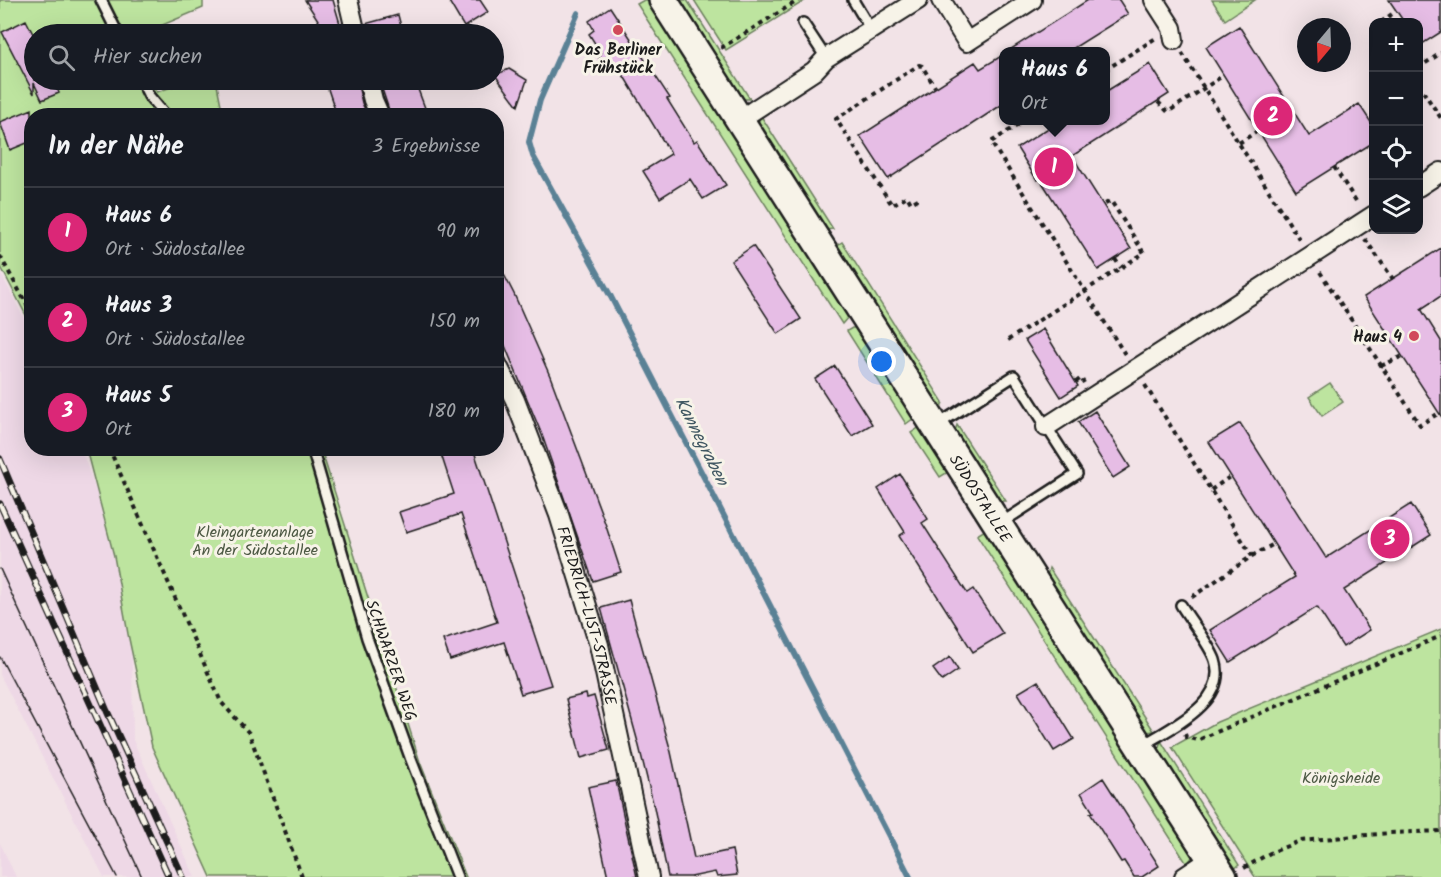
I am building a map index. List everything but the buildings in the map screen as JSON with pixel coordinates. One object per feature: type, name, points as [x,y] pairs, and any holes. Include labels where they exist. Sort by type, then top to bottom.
[{"type":"street","points":[[348,0],[354,24]]},
{"type":"street","name":"SÜDOSTALLEE","points":[[663,0],[1140,747],[1226,868]]},
{"type":"street","points":[[739,120],[814,71],[826,58],[918,0]]},
{"type":"street","points":[[941,0],[967,42],[1032,0]]},
{"type":"street","points":[[1154,0],[1173,34]]},
{"type":"street","points":[[371,90],[377,108]]},
{"type":"street","points":[[1423,184],[1441,172]]},
{"type":"street","points":[[1046,427],[1366,220]]},
{"type":"street","name":"FRIEDRICH-LIST-STRASSE","points":[[504,378],[515,400],[559,515],[599,645],[649,877]]},
{"type":"street","points":[[1184,877],[1226,868]]},
{"type":"lane","points":[[101,0],[113,24]]},
{"type":"lane","points":[[853,0],[871,30]]},
{"type":"lane","points":[[804,23],[826,58]]},
{"type":"lane","points":[[146,90],[159,108]]},
{"type":"lane","points":[[935,426],[1014,376],[1077,474],[998,524]]},
{"type":"lane","name":"SCHWARZER WEG","points":[[314,456],[368,638],[410,757],[457,877]]},
{"type":"lane","points":[[1140,747],[1179,723],[1204,704],[1213,694],[1217,681],[1215,661],[1181,605]]},
{"type":"path","points":[[721,48],[798,0]]},
{"type":"path","points":[[1386,18],[1396,11]]},
{"type":"path","points":[[1110,67],[1173,34]]},
{"type":"path","points":[[1423,65],[1441,53]]},
{"type":"path","points":[[918,199],[911,203],[907,196],[892,205],[836,119],[920,66],[935,87]]},
{"type":"path","points":[[1158,102],[1168,112],[1224,75]]},
{"type":"path","points":[[1423,90],[1441,118]]},
{"type":"path","points":[[1018,125],[991,142],[1252,556]]},
{"type":"path","points":[[1239,143],[1259,130]]},
{"type":"path","points":[[1334,167],[1366,220],[1393,279]]},
{"type":"path","points":[[1008,340],[1144,253],[1111,201],[1103,205]]},
{"type":"path","points":[[0,256],[24,300]]},
{"type":"path","points":[[1115,259],[1121,268]]},
{"type":"path","points":[[1381,366],[1403,356]]},
{"type":"path","points":[[113,456],[221,702],[249,733],[302,877]]},
{"type":"path","points":[[1211,490],[1231,476]]},
{"type":"path","points":[[1181,605],[1252,556],[1274,544]]},
{"type":"path","points":[[1179,723],[1186,736],[1198,740],[1441,636]]},
{"type":"path","points":[[1226,868],[1300,841],[1390,832],[1441,831]]},
{"type":"shaded area","points":[[0,272],[24,318],[24,456],[84,456],[131,586],[133,740],[195,877],[104,877],[0,675]]},
{"type":"shaded area","points":[[0,843],[16,877],[0,877]]},
{"type":"green space","points":[[0,0],[203,0],[203,8],[165,24],[24,24],[24,90],[156,90],[157,92],[163,90],[218,90],[222,108],[24,108],[24,311],[0,265]]},
{"type":"green space","points":[[647,0],[849,316],[842,324],[637,4]]},
{"type":"green space","points":[[679,0],[687,0],[750,99],[743,99]]},
{"type":"green space","points":[[694,0],[806,0],[726,50]]},
{"type":"green space","points":[[1212,0],[1255,0],[1225,20]]},
{"type":"green space","points":[[761,116],[833,229],[826,230],[758,123]]},
{"type":"green space","points":[[842,242],[943,402],[941,409],[836,246]]},
{"type":"green space","points":[[856,328],[914,418],[906,424],[847,331]]},
{"type":"green space","points":[[1330,383],[1343,402],[1322,416],[1309,397]]},
{"type":"green space","points":[[957,425],[1006,501],[999,501],[955,431]]},
{"type":"green space","points":[[920,427],[948,472],[940,477],[911,433]]},
{"type":"green space","name":"Kleingartenanlage An der Südostallee","points":[[88,456],[323,456],[420,762],[466,877],[211,877],[152,747],[114,556]]},
{"type":"green space","points":[[985,530],[1193,856],[1187,864],[977,535]]},
{"type":"green space","points":[[1049,568],[1154,731],[1147,732],[1047,576]]},
{"type":"green space","name":"Königsheide","points":[[1441,629],[1441,877],[1255,877],[1172,747],[1217,722]]},
{"type":"green space","points":[[1161,741],[1239,865],[1234,869],[1158,749]]},
{"type":"waterway","name":"Kannegraben","points":[[578,13],[540,100],[529,142],[533,156],[611,297],[910,877]]},
{"type":"tram line","points":[[0,569],[142,877]]},
{"type":"tram line","points":[[0,657],[117,877]]},
{"type":"railway","points":[[0,459],[107,711],[183,877]]},
{"type":"railway","points":[[0,504],[169,877]]},
{"type":"place","name":"Das Berliner Frühstück","points":[[618,30]]},
{"type":"place","name":"Haus 3","points":[[1273,116]]},
{"type":"place","name":"Haus 6","points":[[1054,167]]},
{"type":"place","name":"Haus 4","points":[[1414,336]]},
{"type":"place","name":"Haus 5","points":[[1390,539]]}]
